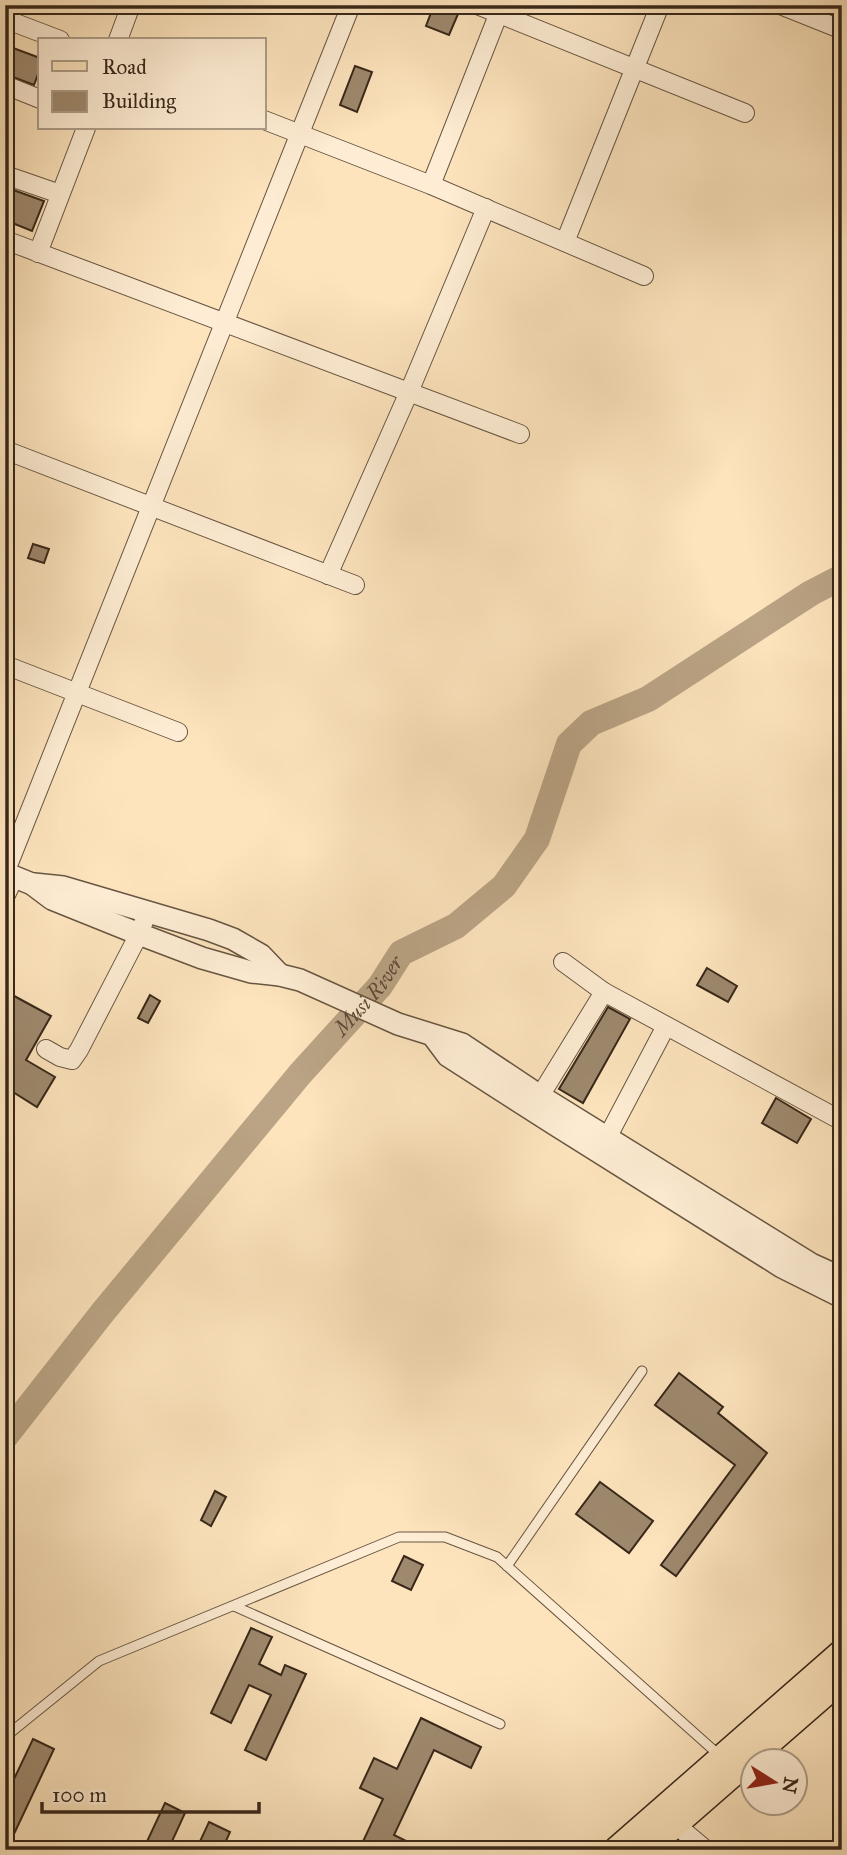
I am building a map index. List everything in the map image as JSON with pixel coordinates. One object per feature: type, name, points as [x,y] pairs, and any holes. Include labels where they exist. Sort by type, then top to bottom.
[{"type":"main road","points":[[645,1850],[675,1824],[728,1765],[842,1653]]},
{"type":"main road","points":[[617,1850],[842,1678]]},
{"type":"street","points":[[119,38],[131,5]]},
{"type":"street","points":[[5,897],[15,877],[77,693],[351,5]]},
{"type":"street","points":[[477,5],[500,9],[634,69],[745,114]]},
{"type":"street","points":[[565,242],[660,5]]},
{"type":"street","points":[[780,5],[835,27]]},
{"type":"street","points":[[431,185],[500,9]]},
{"type":"street","points":[[5,19],[55,38]]},
{"type":"street","points":[[5,85],[38,98]]},
{"type":"street","points":[[266,121],[431,185],[644,276]]},
{"type":"street","points":[[38,253],[85,130]]},
{"type":"street","points":[[5,175],[60,194]]},
{"type":"street","points":[[328,575],[486,208]]},
{"type":"street","points":[[5,240],[520,433]]},
{"type":"street","points":[[5,450],[355,585]]},
{"type":"street","points":[[5,665],[178,732]]},
{"type":"street","points":[[15,877],[63,887],[148,911],[233,939],[261,954],[290,977],[398,1024],[462,1044],[607,1138],[673,1188]]},
{"type":"street","points":[[15,877],[52,900],[202,958],[251,972],[290,977]]},
{"type":"street","points":[[46,1049],[60,1057],[72,1059],[79,1050],[139,934],[148,911]]},
{"type":"street","points":[[563,962],[604,992],[842,1121]]},
{"type":"street","points":[[540,1096],[604,992]]},
{"type":"street","points":[[607,1138],[666,1026]]},
{"type":"street","points":[[433,1037],[448,1056],[673,1188],[810,1272],[842,1297]]},
{"type":"street","points":[[810,1272],[842,1278]]},
{"type":"street","points":[[675,1824],[706,1850]]},
{"type":"lane","points":[[507,1566],[642,1371]]},
{"type":"lane","points":[[5,1737],[99,1661],[399,1537],[445,1537],[497,1557],[728,1765]]},
{"type":"lane","points":[[234,1605],[500,1724]]},
{"type":"building","points":[[434,5],[458,14],[449,35],[426,26]]},
{"type":"building","points":[[5,45],[38,57],[38,74],[34,85],[5,74]]},
{"type":"building","points":[[355,66],[372,72],[357,112],[340,105]]},
{"type":"building","points":[[5,187],[44,201],[32,231],[5,220]]},
{"type":"building","points":[[33,544],[49,549],[44,563],[28,558]]},
{"type":"building","points":[[707,968],[737,986],[728,1002],[697,985]]},
{"type":"building","points":[[5,991],[51,1016],[26,1060],[55,1077],[37,1107],[5,1087]]},
{"type":"building","points":[[150,995],[160,1001],[148,1023],[138,1018]]},
{"type":"building","points":[[608,1007],[630,1019],[583,1103],[559,1089]]},
{"type":"building","points":[[776,1098],[811,1119],[797,1143],[762,1123]]},
{"type":"building","points":[[679,1373],[723,1407],[718,1413],[767,1453],[676,1576],[661,1565],[735,1465],[655,1405]]},
{"type":"building","points":[[600,1482],[653,1521],[629,1553],[576,1514]]},
{"type":"building","points":[[215,1491],[226,1497],[211,1526],[201,1520]]},
{"type":"building","points":[[404,1556],[423,1565],[411,1590],[392,1581]]},
{"type":"building","points":[[251,1628],[272,1637],[259,1664],[281,1675],[285,1665],[306,1674],[266,1760],[245,1750],[271,1695],[249,1685],[231,1723],[211,1713]]},
{"type":"building","points":[[421,1718],[481,1747],[471,1768],[434,1750],[394,1835],[424,1850],[359,1850],[383,1799],[360,1788],[374,1758],[397,1769]]},
{"type":"building","points":[[33,1739],[54,1749],[14,1834],[5,1830],[5,1798]]},
{"type":"building","points":[[165,1803],[185,1813],[168,1850],[143,1850]]},
{"type":"building","points":[[209,1822],[230,1832],[222,1850],[196,1850]]},
{"type":"waterway","name":"Musi River","points":[[5,1437],[103,1312],[300,1074],[380,986],[401,953],[456,926],[504,886],[537,839],[569,744],[591,723],[648,699],[811,593],[842,577]]}]
